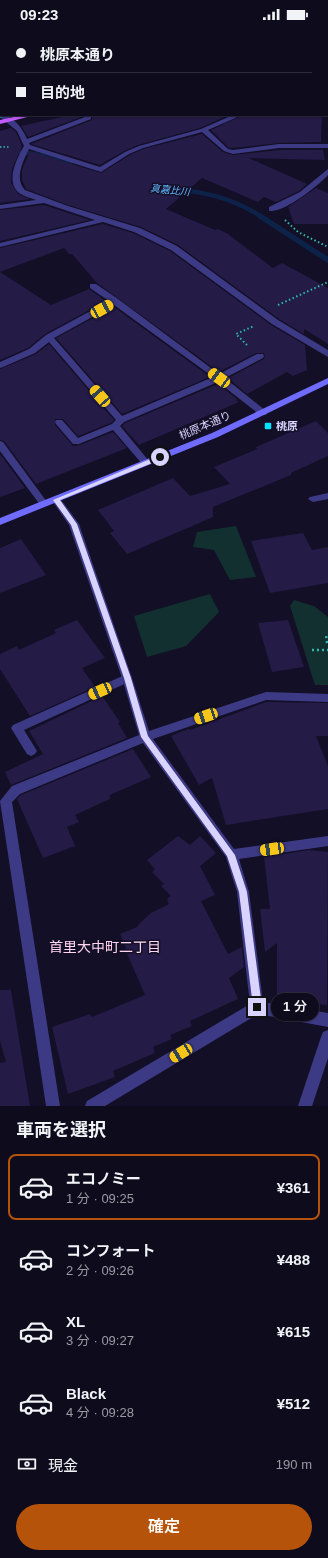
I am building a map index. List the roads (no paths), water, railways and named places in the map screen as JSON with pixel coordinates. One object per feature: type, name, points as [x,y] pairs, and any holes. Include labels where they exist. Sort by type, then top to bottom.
[{"type":"main road","points":[[0,122],[27,116]]},
{"type":"main road","name":"桃原本通り","points":[[0,522],[215,435],[264,413],[328,381]]},
{"type":"street","points":[[3,116],[20,130],[27,145],[15,183],[18,189],[27,195],[44,201],[137,230],[174,248],[261,312],[328,354]]},
{"type":"street","points":[[27,145],[89,118],[88,116]]},
{"type":"street","points":[[27,145],[101,170],[127,153],[141,147],[203,130],[237,116]]},
{"type":"street","points":[[203,130],[226,150],[233,152],[279,146],[328,146]]},
{"type":"street","points":[[272,209],[288,203],[319,182],[328,171]]},
{"type":"street","points":[[0,207],[44,201]]},
{"type":"street","points":[[0,245],[105,220]]},
{"type":"street","points":[[93,286],[219,378],[264,413]]},
{"type":"street","points":[[0,365],[32,351],[49,338],[115,301]]},
{"type":"street","points":[[49,338],[118,423],[146,463]]},
{"type":"street","points":[[59,422],[76,442],[219,378],[260,356]]},
{"type":"street","points":[[0,444],[44,504]]},
{"type":"street","points":[[313,499],[328,496]]},
{"type":"street","points":[[56,500],[74,524],[127,678],[145,737],[231,855],[243,892],[257,1007]]},
{"type":"street","points":[[30,751],[17,728],[127,678]]},
{"type":"street","points":[[53,1106],[6,801],[16,790],[145,737],[266,696],[328,698]]},
{"type":"street","points":[[231,855],[328,841]]},
{"type":"street","points":[[92,1106],[257,1007],[328,1020]]},
{"type":"street","points":[[305,1106],[328,1037]]},
{"type":"waterway","name":"真嘉比川","points":[[0,150],[36,154],[70,164]]},
{"type":"waterway","name":"真嘉比川","points":[[178,190],[222,198],[242,206],[262,217]]},
{"type":"waterway","name":"真嘉比川","points":[[260,216],[328,260]]},
{"type":"place","name":"桃原","points":[[268,426]]},
{"type":"district","name":"首里大中町二丁目","points":[[105,947]]}]
